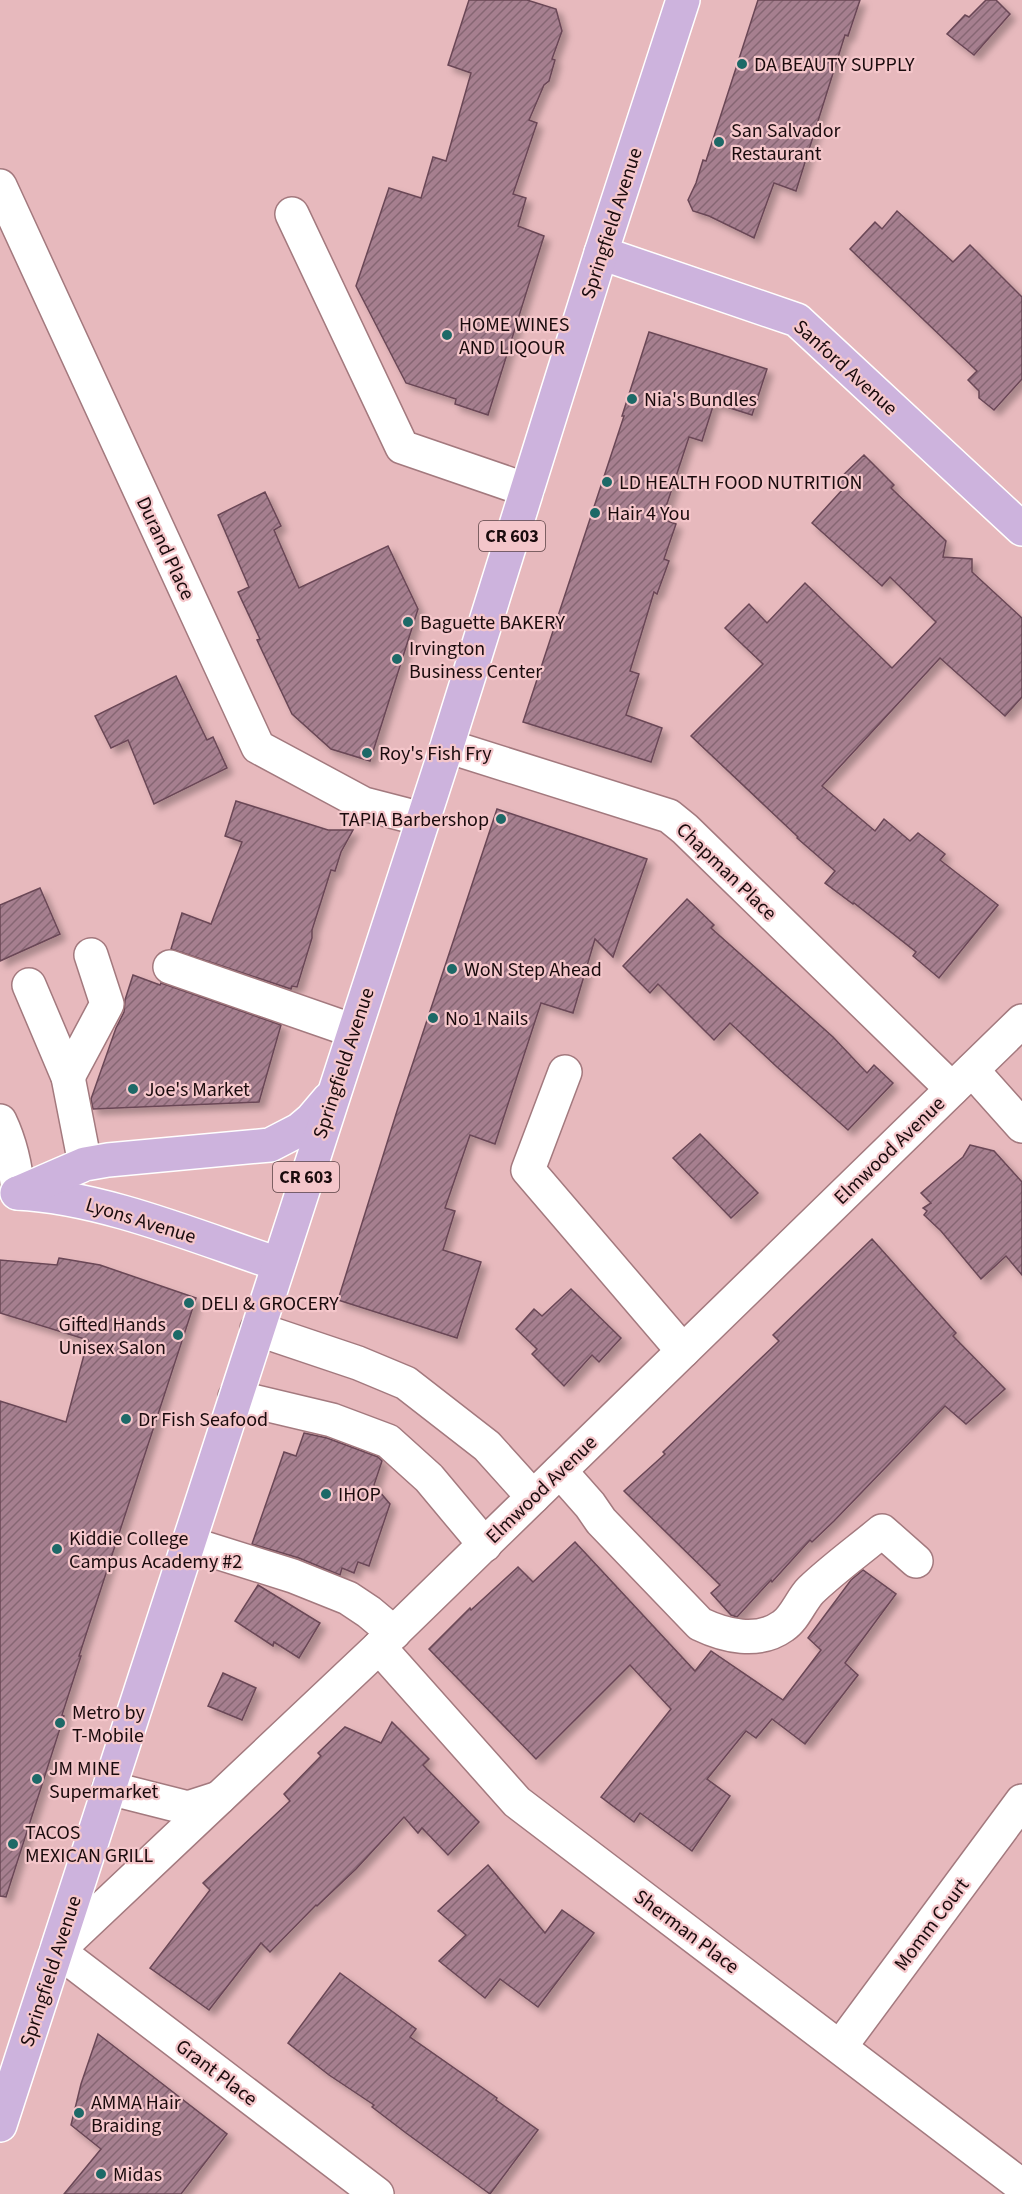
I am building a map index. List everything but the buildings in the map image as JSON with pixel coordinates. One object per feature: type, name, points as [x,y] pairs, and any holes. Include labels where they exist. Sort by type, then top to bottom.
[{"type":"main road","name":"Springfield Avenue","points":[[0,2125],[447,746],[526,490],[683,0]]},
{"type":"main road","name":"Sanford Avenue","points":[[601,253],[797,320],[1022,529]]},
{"type":"main road","points":[[9,1194],[85,1164],[131,1157],[270,1144],[299,1130],[323,1107],[335,1090]]},
{"type":"main road","name":"Lyons Avenue","points":[[9,1194],[44,1196],[97,1206],[278,1264]]},
{"type":"street","name":"Durand Place","points":[[0,186],[258,747],[364,804],[422,819]]},
{"type":"street","points":[[292,214],[402,447],[526,490]]},
{"type":"street","name":"Chapman Place","points":[[447,746],[669,816],[962,1080],[1022,1126]]},
{"type":"street","points":[[68,1077],[107,1004],[91,955]]},
{"type":"street","points":[[170,967],[354,1031]]},
{"type":"street","points":[[29,985],[68,1077],[85,1164]]},
{"type":"street","name":"Elmwood Avenue","points":[[56,1952],[387,1640],[1022,1021]]},
{"type":"street","points":[[565,1072],[528,1170],[683,1351]]},
{"type":"street","points":[[0,1121],[16,1170],[9,1194]]},
{"type":"street","points":[[257,1329],[358,1363],[406,1383],[487,1446],[533,1497]]},
{"type":"street","points":[[235,1397],[332,1420],[388,1441],[429,1478],[485,1545]]},
{"type":"street","points":[[560,1471],[601,1521],[700,1624],[719,1634],[740,1637],[764,1634],[784,1626],[810,1591],[882,1531],[916,1561]]},
{"type":"street","name":"Sherman Place","points":[[188,1543],[293,1575],[348,1598],[369,1612],[387,1640],[517,1802],[1022,2186]]},
{"type":"street","points":[[109,1788],[188,1808],[219,1798]]},
{"type":"street","name":"Momm Court","points":[[840,2047],[1022,1801]]},
{"type":"street","name":"Grant Place","points":[[56,1952],[70,1960],[376,2194]]},
{"type":"place","name":"DA BEAUTY SUPPLY","points":[[742,64]]},
{"type":"place","name":"San Salvador Restaurant","points":[[719,142]]},
{"type":"place","name":"HOME WINES AND LIQOUR","points":[[447,335]]},
{"type":"place","name":"Nia's Bundles","points":[[632,399]]},
{"type":"place","name":"LD HEALTH FOOD NUTRITION","points":[[607,482]]},
{"type":"place","name":"Hair 4 You","points":[[595,513]]},
{"type":"place","name":"Baguette BAKERY","points":[[408,622]]},
{"type":"place","name":"Irvington Business Center","points":[[397,659]]},
{"type":"place","name":"Roy's Fish Fry","points":[[367,753]]},
{"type":"place","name":"TAPIA Barbershop","points":[[501,819]]},
{"type":"place","name":"WoN Step Ahead","points":[[452,969]]},
{"type":"place","name":"No 1 Nails","points":[[433,1018]]},
{"type":"place","name":"Joe's Market","points":[[133,1089]]},
{"type":"place","name":"DELI & GROCERY","points":[[189,1303]]},
{"type":"place","name":"Gifted Hands Unisex Salon","points":[[178,1335]]},
{"type":"place","name":"Dr Fish Seafood","points":[[126,1419]]},
{"type":"place","name":"IHOP","points":[[326,1494]]},
{"type":"place","name":"Kiddie College Campus Academy #2","points":[[57,1549]]},
{"type":"place","name":"Metro by T-Mobile","points":[[60,1723]]},
{"type":"place","name":"JM MINE Supermarket","points":[[37,1779]]},
{"type":"place","name":"TACOS MEXICAN GRILL","points":[[13,1844]]},
{"type":"place","name":"AMMA Hair Braiding","points":[[79,2113]]},
{"type":"place","name":"Midas","points":[[101,2174]]}]
